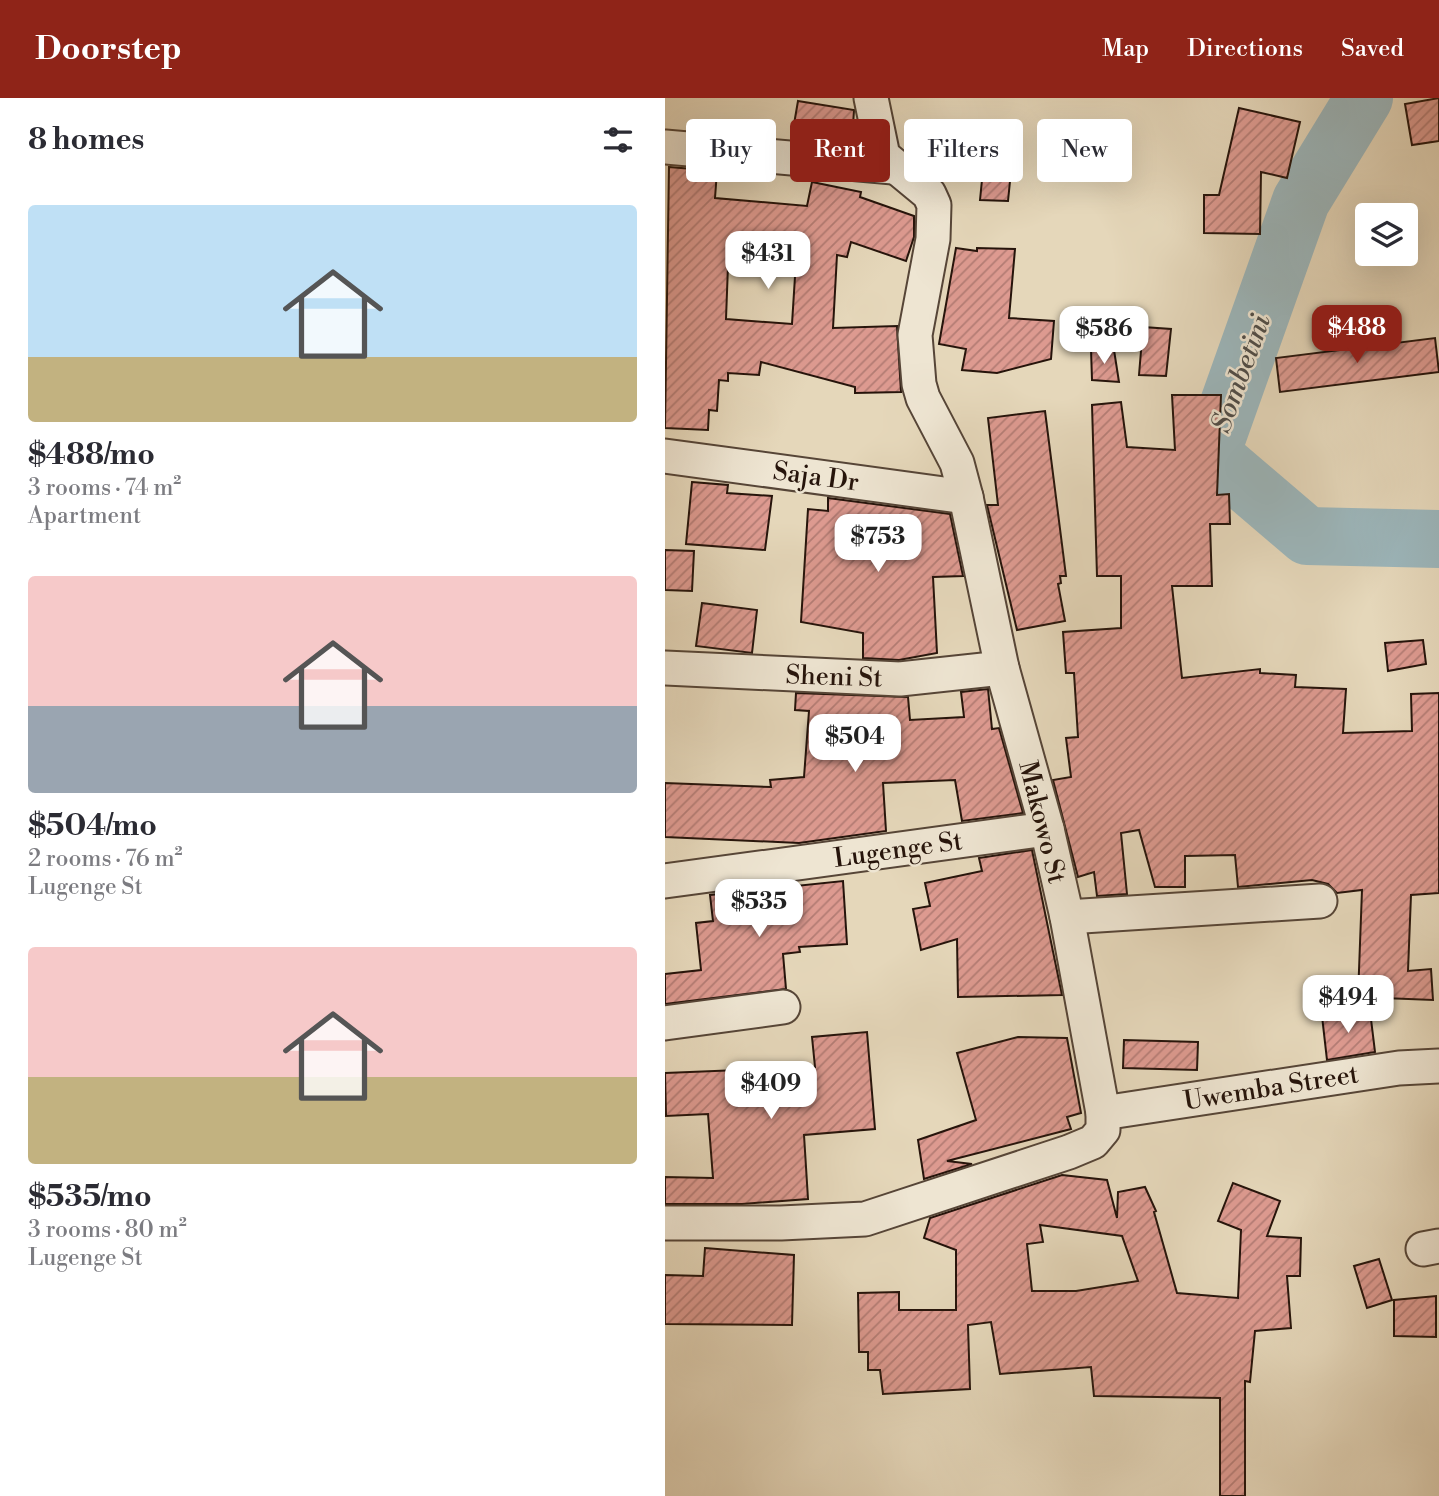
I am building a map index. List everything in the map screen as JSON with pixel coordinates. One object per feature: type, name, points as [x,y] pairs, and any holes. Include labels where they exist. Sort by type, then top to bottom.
[{"type":"street","name":"Makowo St","points":[[871,98],[879,145],[893,167],[929,194],[934,205],[933,239],[915,335],[915,359],[922,398],[957,463],[967,496],[1002,668],[1047,829],[1067,916],[1103,1113]]},
{"type":"street","points":[[665,147],[893,167]]},
{"type":"street","name":"Saja Dr","points":[[665,456],[967,496]]},
{"type":"street","name":"Sheni St","points":[[665,668],[900,679],[1002,668]]},
{"type":"street","name":"Lugenge St","points":[[665,881],[1047,829]]},
{"type":"street","points":[[1067,916],[1320,901]]},
{"type":"street","points":[[665,1023],[783,1007]]},
{"type":"street","name":"Uwemba Street","points":[[1103,1113],[1399,1068],[1439,1066]]},
{"type":"street","points":[[665,1223],[781,1223],[865,1219],[1093,1142],[1103,1130],[1103,1113]]},
{"type":"building","points":[[1439,98],[1439,141],[1412,145],[1405,104]]},
{"type":"building","points":[[798,101],[854,110],[853,119],[795,119]]},
{"type":"building","points":[[1239,108],[1300,122],[1287,178],[1261,172],[1260,234],[1204,233],[1204,195],[1219,195]]},
{"type":"building","points":[[669,167],[686,168],[686,182],[716,182],[715,198],[807,206],[812,182],[861,192],[860,197],[914,216],[914,237],[906,261],[851,242],[847,257],[837,255],[833,328],[897,326],[901,392],[855,393],[855,387],[761,362],[759,375],[728,373],[728,381],[719,380],[717,411],[709,410],[708,430],[665,428]],"holes":[[[729,239],[797,245],[792,324],[726,319]]]},
{"type":"building","points":[[982,182],[1010,182],[1008,201],[980,200]]},
{"type":"building","points":[[956,248],[977,251],[977,248],[1015,249],[1009,318],[1054,321],[1051,359],[997,373],[962,370],[966,349],[939,344]]},
{"type":"building","points":[[1143,327],[1171,329],[1166,376],[1139,375]]},
{"type":"building","points":[[1435,338],[1439,372],[1280,392],[1276,358]]},
{"type":"building","points":[[1091,349],[1114,350],[1119,382],[1092,380]]},
{"type":"building","points":[[1172,395],[1221,395],[1217,495],[1229,494],[1230,524],[1210,524],[1212,586],[1172,586],[1182,678],[1260,669],[1260,673],[1296,675],[1295,687],[1346,689],[1343,733],[1412,731],[1411,694],[1439,693],[1439,893],[1411,895],[1408,971],[1431,969],[1433,1000],[1358,997],[1362,890],[1337,893],[1328,884],[1312,880],[1238,887],[1235,855],[1185,856],[1185,887],[1155,887],[1139,830],[1121,833],[1127,894],[1097,896],[1094,872],[1078,877],[1053,780],[1071,777],[1066,738],[1078,737],[1074,673],[1066,673],[1063,632],[1121,628],[1121,576],[1097,576],[1092,405],[1121,402],[1127,447],[1175,450]]},
{"type":"building","points":[[1045,411],[1066,576],[1060,576],[1061,583],[1058,584],[1065,621],[1017,630],[987,505],[998,505],[988,418]]},
{"type":"building","points":[[692,482],[728,485],[727,493],[772,496],[765,550],[686,544]]},
{"type":"building","points":[[828,498],[950,514],[963,576],[933,577],[937,653],[899,660],[863,658],[863,633],[801,622],[808,509],[828,511]]},
{"type":"building","points":[[665,550],[694,551],[692,591],[665,590]]},
{"type":"building","points":[[702,603],[757,610],[752,653],[696,646]]},
{"type":"building","points":[[1423,640],[1426,664],[1388,671],[1385,643]]},
{"type":"building","points":[[988,689],[992,729],[999,728],[1023,813],[962,821],[955,780],[883,783],[886,831],[799,843],[665,837],[665,783],[771,787],[770,780],[804,777],[809,711],[795,710],[796,693],[908,697],[910,720],[964,717],[961,692]]},
{"type":"building","points":[[1032,850],[1062,995],[958,997],[957,939],[921,950],[913,909],[930,906],[925,883],[982,871],[979,858]]},
{"type":"building","points":[[843,881],[847,944],[799,947],[800,952],[783,954],[786,989],[665,1004],[665,974],[701,970],[696,923],[713,921],[710,895]]},
{"type":"building","points":[[1370,1011],[1375,1052],[1327,1060],[1322,1016]]},
{"type":"building","points":[[867,1032],[875,1129],[804,1135],[808,1199],[742,1204],[665,1204],[665,1177],[713,1178],[708,1114],[666,1116],[665,1073],[815,1067],[812,1037]]},
{"type":"building","points":[[1018,1037],[1067,1038],[1081,1113],[1067,1117],[1071,1129],[947,1161],[972,1164],[924,1179],[918,1140],[976,1120],[957,1053]]},
{"type":"building","points":[[1124,1040],[1198,1042],[1197,1070],[1123,1068]]},
{"type":"building","points":[[1062,1175],[1107,1180],[1117,1218],[1118,1192],[1145,1187],[1156,1211],[1154,1212],[1177,1293],[1238,1298],[1241,1230],[1218,1221],[1233,1183],[1280,1201],[1267,1236],[1301,1238],[1300,1276],[1287,1276],[1291,1328],[1255,1331],[1250,1382],[1245,1381],[1245,1496],[1220,1496],[1220,1398],[1094,1396],[1091,1367],[1000,1374],[991,1322],[968,1325],[970,1389],[883,1394],[880,1370],[868,1370],[868,1352],[859,1352],[858,1293],[899,1292],[899,1310],[956,1310],[956,1250],[924,1238],[930,1218]],"holes":[[[1040,1225],[1122,1236],[1138,1281],[1076,1291],[1032,1291],[1027,1244],[1043,1242]]]},
{"type":"building","points":[[705,1248],[794,1255],[792,1325],[665,1324],[665,1275],[703,1276]]},
{"type":"building","points":[[1379,1259],[1392,1300],[1367,1308],[1354,1266]]},
{"type":"building","points":[[1436,1296],[1436,1337],[1394,1336],[1394,1300]]},
{"type":"waterway","name":"Sombetini","points":[[1364,98],[1301,201],[1211,454],[1307,536],[1439,539]]}]
